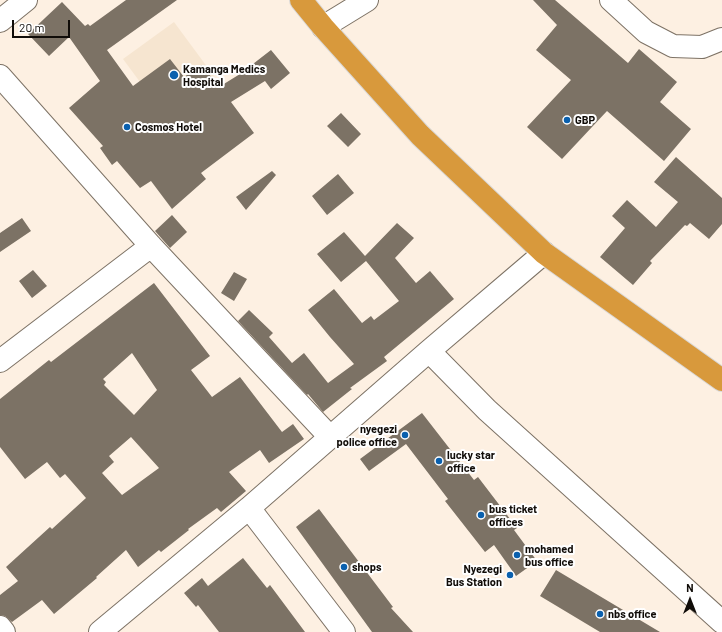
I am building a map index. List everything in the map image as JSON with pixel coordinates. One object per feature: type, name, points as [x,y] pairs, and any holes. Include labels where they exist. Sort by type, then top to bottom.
[{"type":"highway","points":[[302,0],[323,27],[420,135],[544,253],[722,380]]},
{"type":"street","points":[[0,21],[26,0]]},
{"type":"street","points":[[323,27],[367,0]]},
{"type":"street","points":[[611,0],[646,32],[673,46],[702,47],[722,39]]},
{"type":"street","points":[[0,76],[151,246],[330,437]]},
{"type":"street","points":[[0,361],[151,246]]},
{"type":"street","points":[[100,632],[249,508],[544,253]]},
{"type":"street","points":[[429,351],[487,410],[722,622]]},
{"type":"street","points":[[249,508],[344,632]]},
{"type":"street","points":[[0,627],[4,632]]},
{"type":"shaded area","name":"Kamanga Medics Hospital","points":[[174,22],[225,91],[174,128],[123,59]]},
{"type":"building","points":[[126,0],[177,0],[107,50],[133,86],[170,59],[184,77],[202,65],[219,87],[240,74],[271,50],[290,73],[271,89],[265,81],[231,102],[254,133],[201,173],[206,179],[172,209],[151,181],[140,188],[117,161],[112,165],[100,148],[103,146],[69,108],[100,81],[69,37],[49,56],[28,34],[62,2],[85,26],[88,24],[90,26]]},
{"type":"building","points":[[533,0],[555,0],[628,63],[639,49],[677,82],[660,102],[691,129],[664,161],[607,111],[562,159],[527,127],[571,80],[536,50],[557,25]]},
{"type":"building","points":[[341,113],[361,134],[348,147],[327,126]]},
{"type":"building","points":[[676,157],[722,198],[722,224],[709,239],[690,223],[687,226],[685,225],[650,261],[652,263],[633,285],[600,257],[625,228],[612,216],[627,200],[656,227],[678,202],[654,182]]},
{"type":"building","points":[[272,171],[276,175],[246,210],[236,197]]},
{"type":"building","points":[[338,174],[354,193],[327,215],[312,196]]},
{"type":"building","points":[[172,215],[187,232],[170,248],[155,231]]},
{"type":"building","points":[[22,218],[31,231],[0,252],[0,233]]},
{"type":"building","points":[[397,223],[414,238],[395,258],[416,283],[430,271],[454,299],[384,357],[387,361],[350,388],[352,389],[323,412],[308,394],[307,395],[238,321],[249,310],[273,333],[269,337],[292,363],[304,353],[328,383],[354,364],[308,310],[334,289],[362,323],[371,316],[374,320],[399,301],[366,261],[341,282],[317,254],[344,232],[365,256]]},
{"type":"building","points":[[33,270],[47,286],[32,298],[19,281]]},
{"type":"building","points":[[234,272],[247,279],[234,301],[221,293]]},
{"type":"building","points":[[154,283],[210,356],[191,370],[212,397],[240,377],[282,432],[293,424],[304,439],[269,463],[260,450],[229,472],[246,491],[221,512],[217,508],[188,529],[189,530],[161,552],[159,550],[138,567],[126,550],[96,577],[97,578],[54,614],[42,600],[12,622],[5,616],[0,615],[0,595],[18,581],[6,567],[50,527],[52,529],[86,498],[65,474],[60,478],[47,462],[25,479],[0,447],[0,399],[49,360],[51,362]],"holes":[[[132,353],[157,390],[134,415],[104,385],[106,382],[103,379]],[[131,437],[159,468],[122,495],[102,473],[114,462],[109,456]]]},
{"type":"building","points":[[422,413],[474,480],[478,477],[517,528],[514,530],[537,561],[516,576],[494,545],[485,552],[445,501],[448,499],[406,444],[369,471],[360,459]]},
{"type":"building","name":"shops","points":[[319,509],[393,607],[391,608],[413,632],[372,632],[296,527]]},
{"type":"building","points":[[243,558],[267,588],[270,585],[305,632],[219,632],[198,605],[196,607],[184,593],[202,578],[208,586]]},
{"type":"building","name":"nbs office","points":[[556,570],[660,632],[600,632],[540,596]]},
{"type":"place","name":"Kamanga Medics Hospital","points":[[174,75]]},
{"type":"place","name":"GBP","points":[[567,120]]},
{"type":"place","name":"Cosmos Hotel","points":[[127,127]]},
{"type":"place","name":"nyegezi police office","points":[[405,435]]},
{"type":"place","name":"lucky star office","points":[[439,461]]},
{"type":"place","name":"bus ticket offices","points":[[481,515]]},
{"type":"place","name":"mohamed bus office","points":[[517,555]]},
{"type":"place","name":"shops","points":[[344,567]]},
{"type":"place","name":"Nyezegi Bus Station","points":[[510,575]]},
{"type":"place","name":"nbs office","points":[[600,614]]}]
